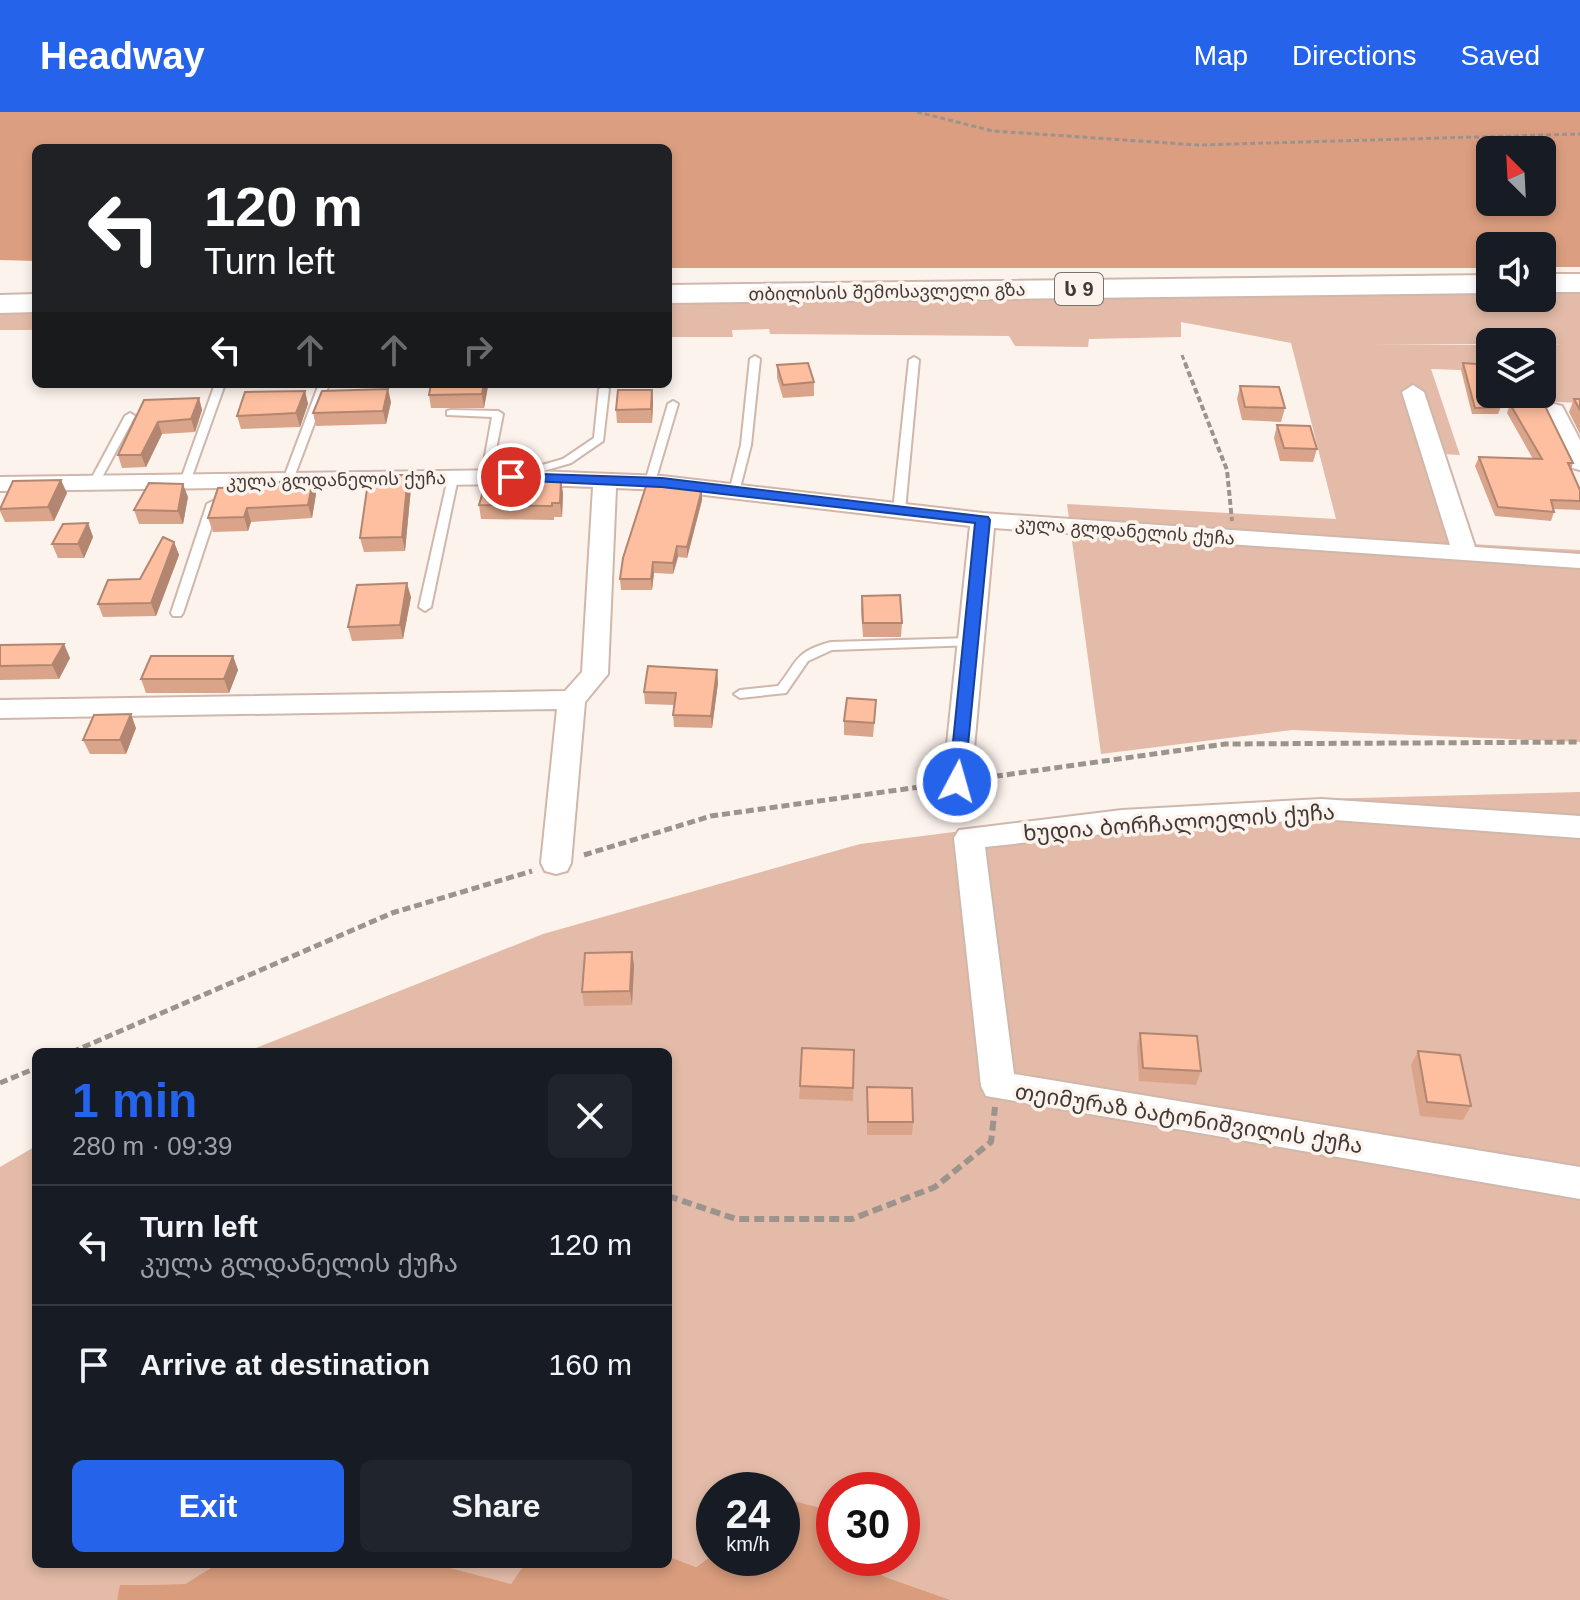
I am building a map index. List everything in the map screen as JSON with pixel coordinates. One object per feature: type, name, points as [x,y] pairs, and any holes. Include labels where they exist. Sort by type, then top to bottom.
[{"type":"highway","points":[[1556,283],[1580,283]]},
{"type":"highway","name":"თბილისის შემოსავლელი გზა","points":[[672,294],[1476,284]]},
{"type":"highway","points":[[0,304],[32,303]]},
{"type":"street","points":[[1413,392],[1465,553]]},
{"type":"street","points":[[1554,411],[1580,463]]},
{"type":"street","name":"კულა გლდანელის ქუჩა","points":[[0,484],[511,477],[650,482],[983,520],[1580,561]]},
{"type":"street","points":[[556,863],[572,700],[595,674],[605,481]]},
{"type":"street","points":[[957,782],[983,520]]},
{"type":"street","points":[[0,709],[572,700]]},
{"type":"street","name":"ხუდია ბორჩალოელის ქუჩა","points":[[969,838],[1122,821],[1321,809],[1580,827]]},
{"type":"street","name":"თეიმურაზ ბატონიშვილის ქუჩა","points":[[969,838],[998,1086],[1580,1183]]},
{"type":"lane","points":[[734,492],[746,445],[755,359]]},
{"type":"lane","points":[[899,511],[914,360]]},
{"type":"lane","points":[[185,482],[219,388]]},
{"type":"lane","points":[[288,480],[322,388]]},
{"type":"lane","points":[[511,477],[567,461],[599,439],[604,389]]},
{"type":"lane","points":[[650,482],[673,404]]},
{"type":"lane","points":[[451,413],[498,414],[486,478]]},
{"type":"lane","points":[[94,483],[130,416]]},
{"type":"lane","points":[[425,607],[453,478]]},
{"type":"lane","points":[[177,613],[221,481]]},
{"type":"lane","points":[[740,694],[782,690],[792,679],[796,662],[809,652],[831,646],[971,642]]},
{"type":"path","points":[[917,112],[993,131],[1198,145],[1580,134]]},
{"type":"path","points":[[1182,355],[1227,470],[1234,539]]},
{"type":"path","points":[[81,1048],[392,913],[711,816],[1225,744],[1580,742]]},
{"type":"path","points":[[0,1083],[32,1070]]},
{"type":"path","points":[[672,1197],[736,1219],[852,1219],[935,1187],[991,1142],[998,1086]]},
{"type":"shaded area","points":[[0,112],[1580,112],[1580,267],[1556,267],[1556,232],[1476,232],[1476,268],[672,268],[672,144],[32,144],[32,261],[0,260]]},
{"type":"shaded area","points":[[1580,290],[1580,403],[1556,402],[1556,344],[1562,344],[1556,344],[1556,328],[1476,328],[1476,344],[1373,344],[1476,345],[1476,371],[1431,369],[1460,455],[1442,454],[1470,544],[1580,550],[1580,742],[1292,730],[1101,754],[1067,504],[1336,519],[1291,343],[1181,322],[1181,337],[1089,339],[1088,347],[1015,346],[1009,336],[770,334],[769,329],[732,330],[733,337],[672,337],[672,302],[1476,291],[1476,312],[1556,312],[1556,291]]},
{"type":"shaded area","points":[[0,310],[32,310],[32,330],[0,330]]},
{"type":"shaded area","points":[[1580,792],[1580,1600],[951,1600],[883,1576],[920,1576],[920,1472],[816,1472],[816,1508],[800,1503],[800,1472],[696,1472],[696,1567],[672,1558],[672,1048],[256,1048],[543,934],[860,844],[1111,812],[1321,799]]},
{"type":"shaded area","points":[[32,1148],[32,1568],[211,1568],[185,1584],[121,1585],[117,1600],[0,1600],[0,1167]]},
{"type":"shaded area","points":[[800,1503],[816,1507],[816,1576],[883,1576],[951,1600],[117,1600],[120,1585],[185,1584],[211,1568],[450,1568],[511,1584],[522,1568],[672,1568],[672,1558],[696,1567],[696,1576],[800,1576]]},
{"type":"shaded area","points":[[450,1568],[523,1568],[512,1585]]},
{"type":"building","points":[[808,363],[814,382],[783,385],[777,365]]},
{"type":"building","points":[[1463,363],[1476,364],[1475,408]]},
{"type":"building","points":[[1240,386],[1279,387],[1285,408],[1245,407]]},
{"type":"building","points":[[430,388],[483,388],[482,394],[429,395]]},
{"type":"building","points":[[388,389],[383,411],[313,413],[322,391]]},
{"type":"building","points":[[618,390],[652,390],[651,409],[616,410]]},
{"type":"building","points":[[305,391],[296,413],[237,416],[245,392]]},
{"type":"building","points":[[199,398],[191,419],[158,422],[141,455],[118,455],[144,400]]},
{"type":"building","points":[[1512,408],[1546,408],[1573,463],[1568,463],[1580,490],[1580,501],[1551,500],[1554,512],[1498,507],[1479,457],[1542,459]]},
{"type":"building","points":[[1277,425],[1310,426],[1317,449],[1284,448]]},
{"type":"building","points":[[369,475],[408,475],[402,537],[360,538]]},
{"type":"building","points":[[61,480],[48,507],[0,509],[13,481]]},
{"type":"building","points":[[313,480],[308,505],[247,508],[244,517],[208,518],[218,488],[278,486],[279,482]]},
{"type":"building","points":[[561,480],[560,503],[552,503],[552,506],[479,505],[485,485],[521,486],[522,481]]},
{"type":"building","points":[[149,483],[183,484],[178,511],[134,510]]},
{"type":"building","points":[[646,486],[702,489],[687,547],[677,546],[673,563],[653,562],[651,579],[620,579],[623,558]]},
{"type":"building","points":[[88,523],[78,544],[52,544],[63,524]]},
{"type":"building","points":[[163,537],[174,542],[151,603],[98,604],[108,580],[140,579]]},
{"type":"building","points":[[407,583],[400,625],[348,627],[357,585]]},
{"type":"building","points":[[900,595],[902,623],[863,623],[862,596]]},
{"type":"building","points":[[64,644],[52,665],[0,666],[0,645]]},
{"type":"building","points":[[151,656],[233,656],[224,679],[141,679]]},
{"type":"building","points":[[648,666],[717,670],[711,716],[673,715],[676,693],[644,692]]},
{"type":"building","points":[[847,698],[876,700],[874,723],[844,721]]},
{"type":"building","points":[[131,714],[120,740],[83,740],[94,715]]},
{"type":"building","points":[[632,952],[630,991],[582,992],[585,953]]},
{"type":"building","points":[[1140,1033],[1197,1036],[1201,1071],[1143,1068]]},
{"type":"building","points":[[802,1048],[854,1050],[853,1088],[800,1086]]},
{"type":"building","points":[[1418,1051],[1460,1055],[1471,1106],[1427,1102]]},
{"type":"building","points":[[867,1087],[912,1088],[913,1122],[868,1122]]},
{"type":"route","points":[[511,477],[662,483],[983,520],[957,782]]}]
